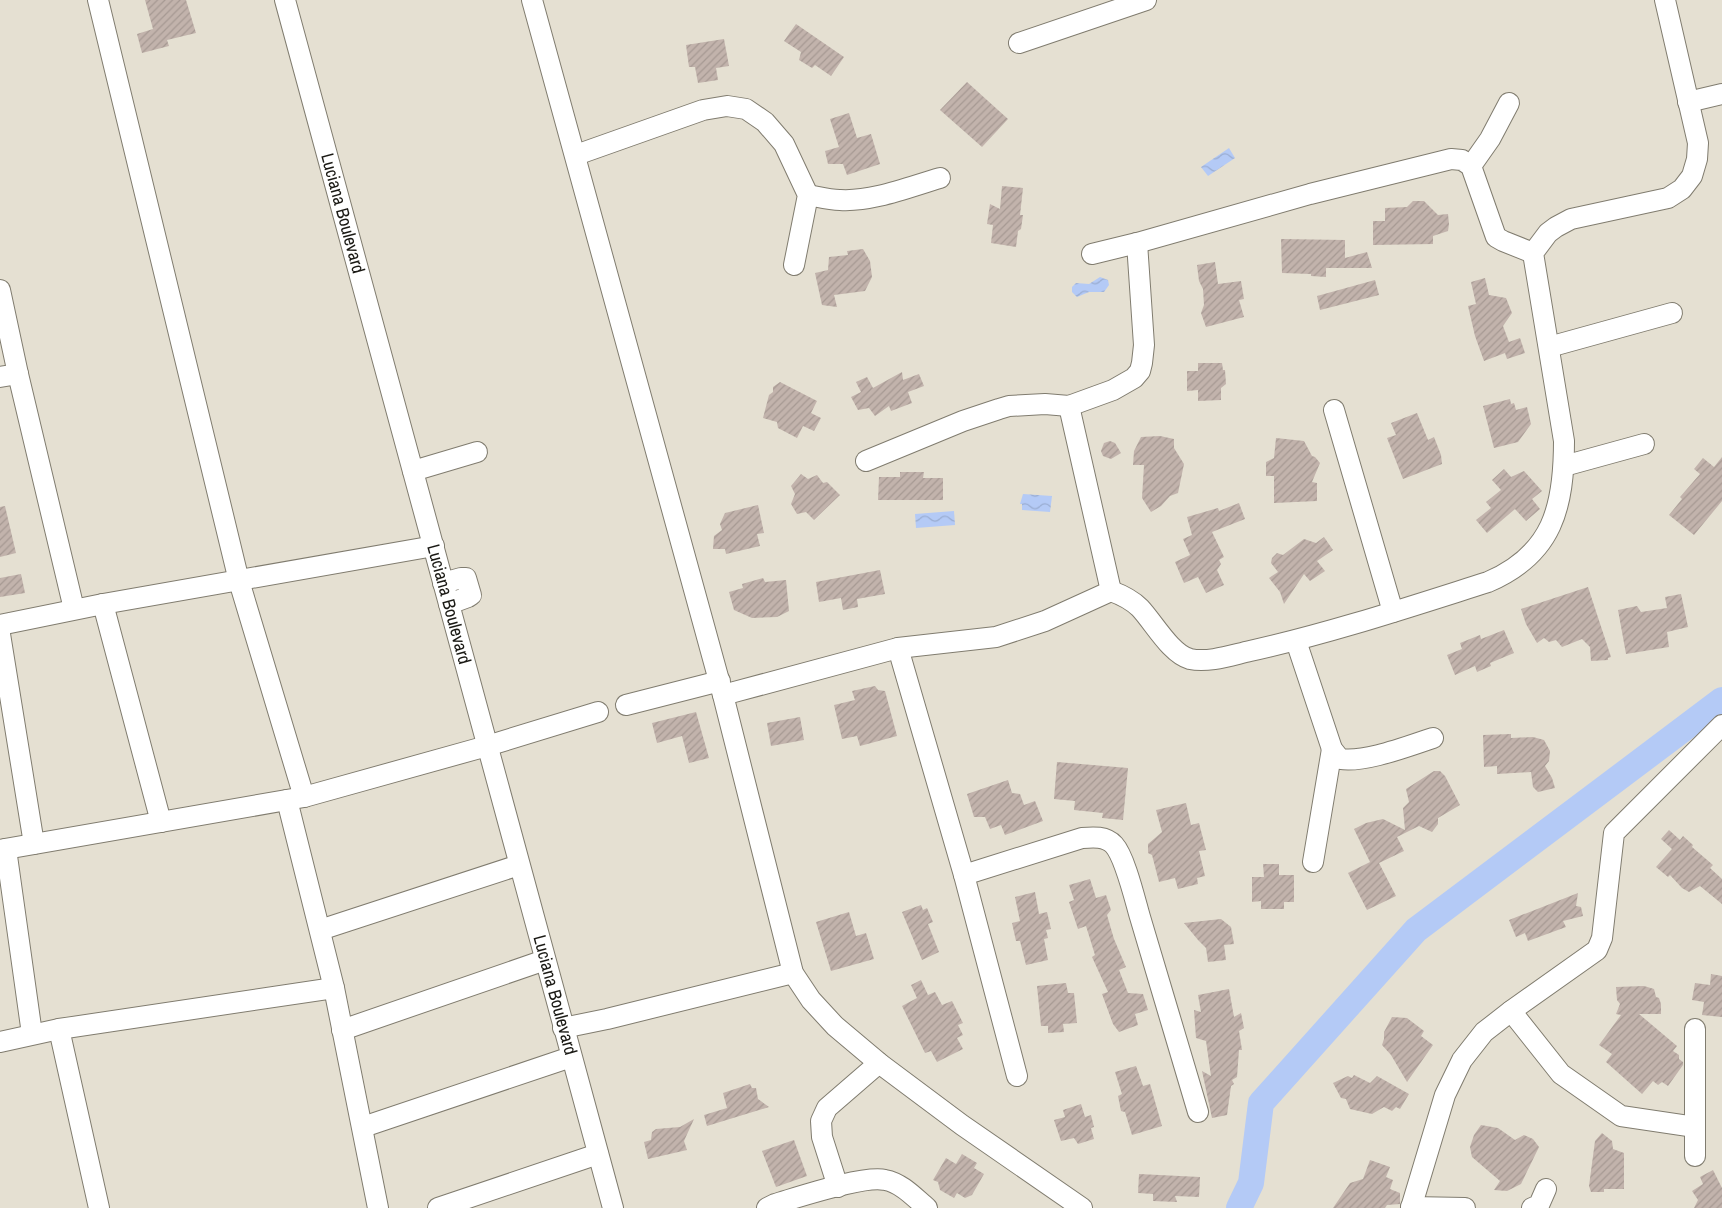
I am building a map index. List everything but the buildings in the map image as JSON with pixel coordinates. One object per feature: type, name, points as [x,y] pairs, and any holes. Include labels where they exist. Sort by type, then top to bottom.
[{"type":"street","points":[[98,0],[239,581],[296,799],[320,930],[334,988],[378,1208]]},
{"type":"street","name":"Luciana Boulevard","points":[[286,0],[613,1208]]},
{"type":"street","points":[[532,0],[721,688],[793,973],[812,1000],[835,1026],[880,1063],[962,1124],[1082,1208]]},
{"type":"street","points":[[1019,43],[1146,0]]},
{"type":"street","points":[[1069,406],[1111,591],[1140,608],[1168,643],[1189,659],[1218,658],[1296,641],[1488,582],[1515,569],[1538,547],[1550,527],[1561,494],[1564,466],[1564,441],[1533,253],[1548,233],[1572,219],[1668,198],[1682,189],[1692,176],[1697,159],[1698,143],[1665,0]]},
{"type":"street","points":[[1688,102],[1722,94]]},
{"type":"street","points":[[1471,166],[1490,138],[1508,102]]},
{"type":"street","points":[[576,155],[703,110],[728,106],[746,109],[765,122],[784,144],[808,195],[794,265]]},
{"type":"street","points":[[1092,254],[1310,194],[1451,159],[1462,160],[1471,166],[1496,237],[1503,242],[1533,253]]},
{"type":"street","points":[[808,195],[828,199],[855,199],[886,194],[940,178]]},
{"type":"street","points":[[866,461],[962,421],[999,409],[1009,406],[1044,404],[1069,406],[1113,390],[1134,378],[1140,371],[1144,345],[1137,243]]},
{"type":"street","points":[[0,290],[9,376],[74,609]]},
{"type":"street","points":[[1549,347],[1672,313]]},
{"type":"street","points":[[1334,410],[1393,612]]},
{"type":"street","points":[[1564,466],[1644,444]]},
{"type":"street","points":[[413,471],[476,452]]},
{"type":"street","points":[[0,625],[74,609],[434,546]]},
{"type":"street","points":[[626,705],[721,688],[898,648],[996,638],[1111,591]]},
{"type":"street","points":[[102,604],[161,822]]},
{"type":"street","points":[[0,634],[34,844]]},
{"type":"street","points":[[1296,641],[1332,749],[1340,759],[1364,758],[1433,738]]},
{"type":"street","points":[[898,648],[964,875],[1017,1076]]},
{"type":"street","points":[[32,1034],[3,850],[296,799],[487,746],[598,712]]},
{"type":"street","points":[[1465,1208],[1411,1208],[1445,1095],[1462,1060],[1484,1032],[1597,950],[1602,938],[1614,833],[1722,725]]},
{"type":"street","points":[[1313,862],[1332,749]]},
{"type":"street","points":[[964,875],[1082,838],[1103,838],[1113,843],[1122,861],[1132,890],[1198,1112]]},
{"type":"street","points":[[320,930],[519,865]]},
{"type":"street","points":[[342,1030],[545,960]]},
{"type":"street","points":[[563,1028],[793,973]]},
{"type":"street","points":[[0,1042],[58,1029],[334,988]]},
{"type":"street","points":[[1511,1011],[1561,1074],[1621,1116],[1695,1127]]},
{"type":"street","points":[[58,1029],[99,1208]]},
{"type":"street","points":[[1695,1029],[1695,1156]]},
{"type":"street","points":[[362,1127],[571,1057]]},
{"type":"street","points":[[838,1187],[822,1137],[821,1121],[827,1108],[880,1063]]},
{"type":"street","points":[[438,1208],[598,1154]]},
{"type":"street","points":[[768,1208],[775,1204],[838,1187],[862,1181],[884,1179],[903,1188],[927,1208]]},
{"type":"street","points":[[1532,1208],[1539,1205],[1546,1189]]},
{"type":"water","points":[[1229,148],[1235,158],[1208,176],[1201,167]]},
{"type":"water","points":[[1100,277],[1108,280],[1109,285],[1104,292],[1089,292],[1077,297],[1072,292],[1072,287],[1076,283],[1089,284]]},
{"type":"water","points":[[1023,494],[1052,496],[1050,512],[1022,510],[1022,504],[1020,504]]},
{"type":"water","points":[[954,511],[955,525],[916,528],[915,514]]},
{"type":"waterway","points":[[1239,1208],[1251,1183],[1261,1103],[1416,930],[1722,700]]}]
